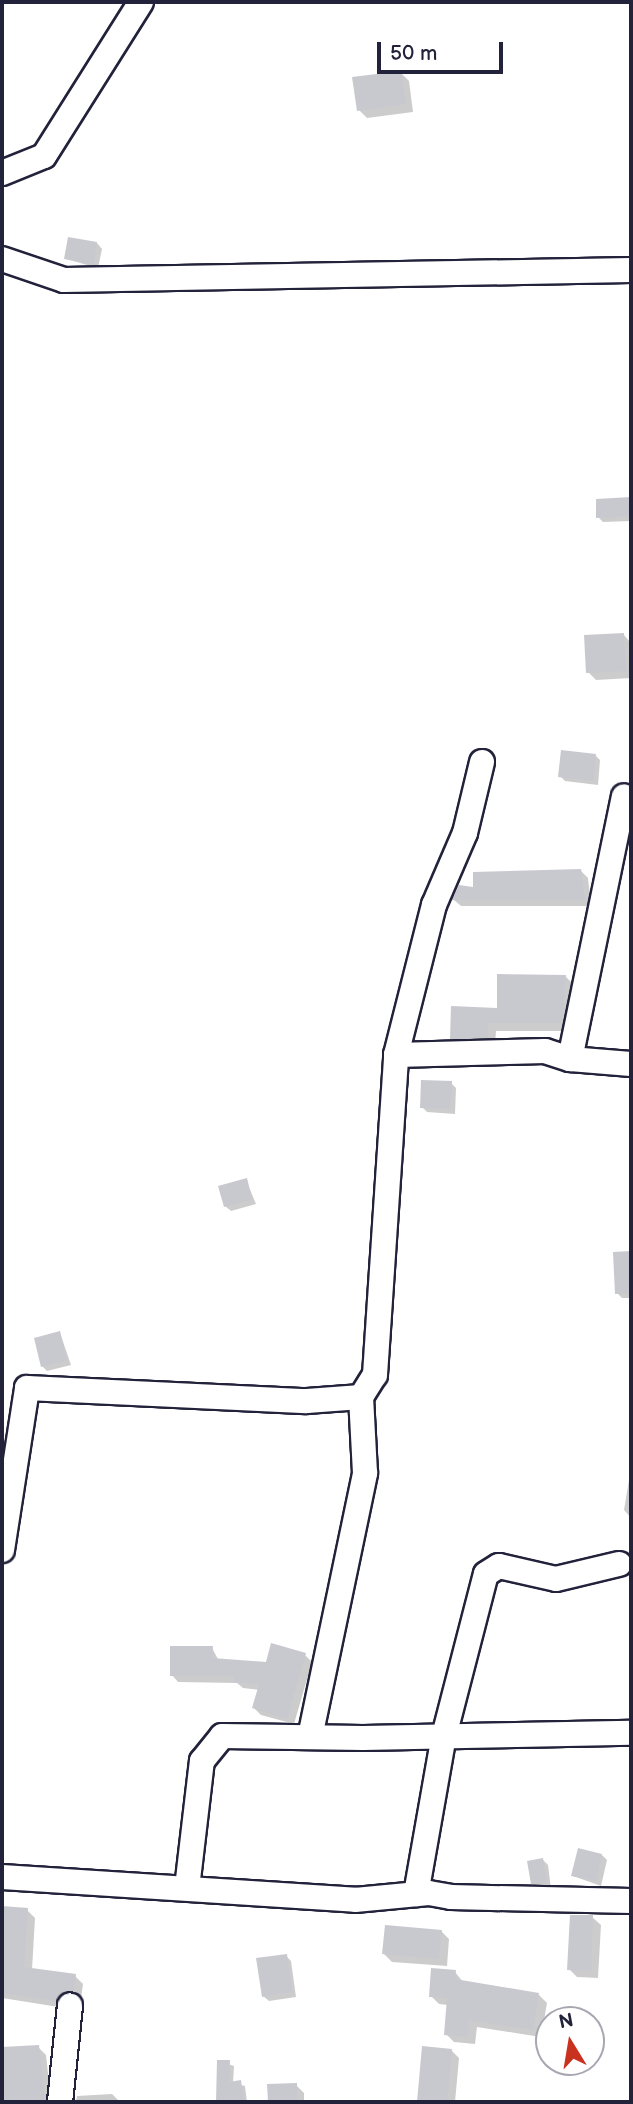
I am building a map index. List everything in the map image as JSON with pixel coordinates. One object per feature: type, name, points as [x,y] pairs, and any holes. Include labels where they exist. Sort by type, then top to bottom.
[{"type":"street","points":[[2,173],[44,156],[141,2]]},
{"type":"street","points":[[2,259],[64,280],[631,270]]},
{"type":"street","points":[[310,1737],[365,1473],[361,1397],[375,1375],[396,1055],[434,905],[466,832],[482,762]]},
{"type":"street","points":[[570,1059],[624,797]]},
{"type":"street","points":[[396,1055],[509,1049],[545,1051],[570,1059],[631,1064]]},
{"type":"street","points":[[2,1550],[27,1388],[307,1401],[361,1397]]},
{"type":"street","points":[[416,1894],[444,1735],[486,1574],[499,1566],[556,1579],[620,1564]]},
{"type":"street","points":[[187,1888],[202,1761],[222,1736],[631,1733]]},
{"type":"street","points":[[2,1877],[355,1900],[416,1894],[631,1901]]},
{"type":"street","points":[[60,2102],[70,2006]]},
{"type":"building","points":[[401,71],[406,104],[357,111],[352,77]]},
{"type":"building","points":[[68,237],[97,242],[94,264],[64,259]]},
{"type":"building","points":[[631,497],[631,516],[596,518],[596,499]]},
{"type":"building","points":[[624,633],[626,671],[586,673],[584,635]]},
{"type":"building","points":[[561,750],[596,754],[593,781],[558,777]]},
{"type":"building","points":[[581,869],[585,900],[452,900],[459,885],[473,887],[473,872]]},
{"type":"building","points":[[497,974],[566,975],[562,1023],[488,1023],[488,1038],[450,1039],[451,1006],[497,1008]]},
{"type":"building","points":[[421,1080],[452,1081],[450,1109],[420,1108]]},
{"type":"building","points":[[247,1178],[252,1199],[224,1207],[218,1186]]},
{"type":"building","points":[[631,1251],[631,1293],[615,1294],[613,1252]]},
{"type":"building","points":[[60,1331],[67,1360],[41,1367],[34,1338]]},
{"type":"building","points":[[271,1643],[306,1653],[287,1719],[252,1708],[259,1684],[234,1682],[234,1676],[170,1676],[170,1646],[213,1646],[212,1658],[266,1662]]},
{"type":"building","points":[[578,1848],[602,1854],[596,1881],[571,1876]]},
{"type":"building","points":[[543,1858],[547,1884],[531,1884],[527,1861]]},
{"type":"building","points":[[2,1906],[28,1908],[24,1967],[76,1974],[74,1992],[63,1993],[57,2001],[2,1993]]},
{"type":"building","points":[[570,1915],[593,1915],[591,1971],[567,1970]]},
{"type":"building","points":[[385,1925],[442,1930],[439,1959],[382,1954]]},
{"type":"building","points":[[287,1954],[292,1992],[262,1997],[256,1958]]},
{"type":"building","points":[[431,1968],[456,1970],[455,1979],[539,1993],[533,2030],[469,2020],[468,2037],[444,2035],[447,1998],[429,1997]]},
{"type":"building","points":[[39,2045],[45,2102],[5,2102],[2,2047]]},
{"type":"building","points":[[422,2046],[452,2049],[447,2102],[417,2102]]},
{"type":"building","points":[[217,2060],[230,2060],[229,2082],[241,2080],[244,2102],[216,2102]]},
{"type":"building","points":[[297,2083],[297,2102],[268,2102],[267,2084]]}]
